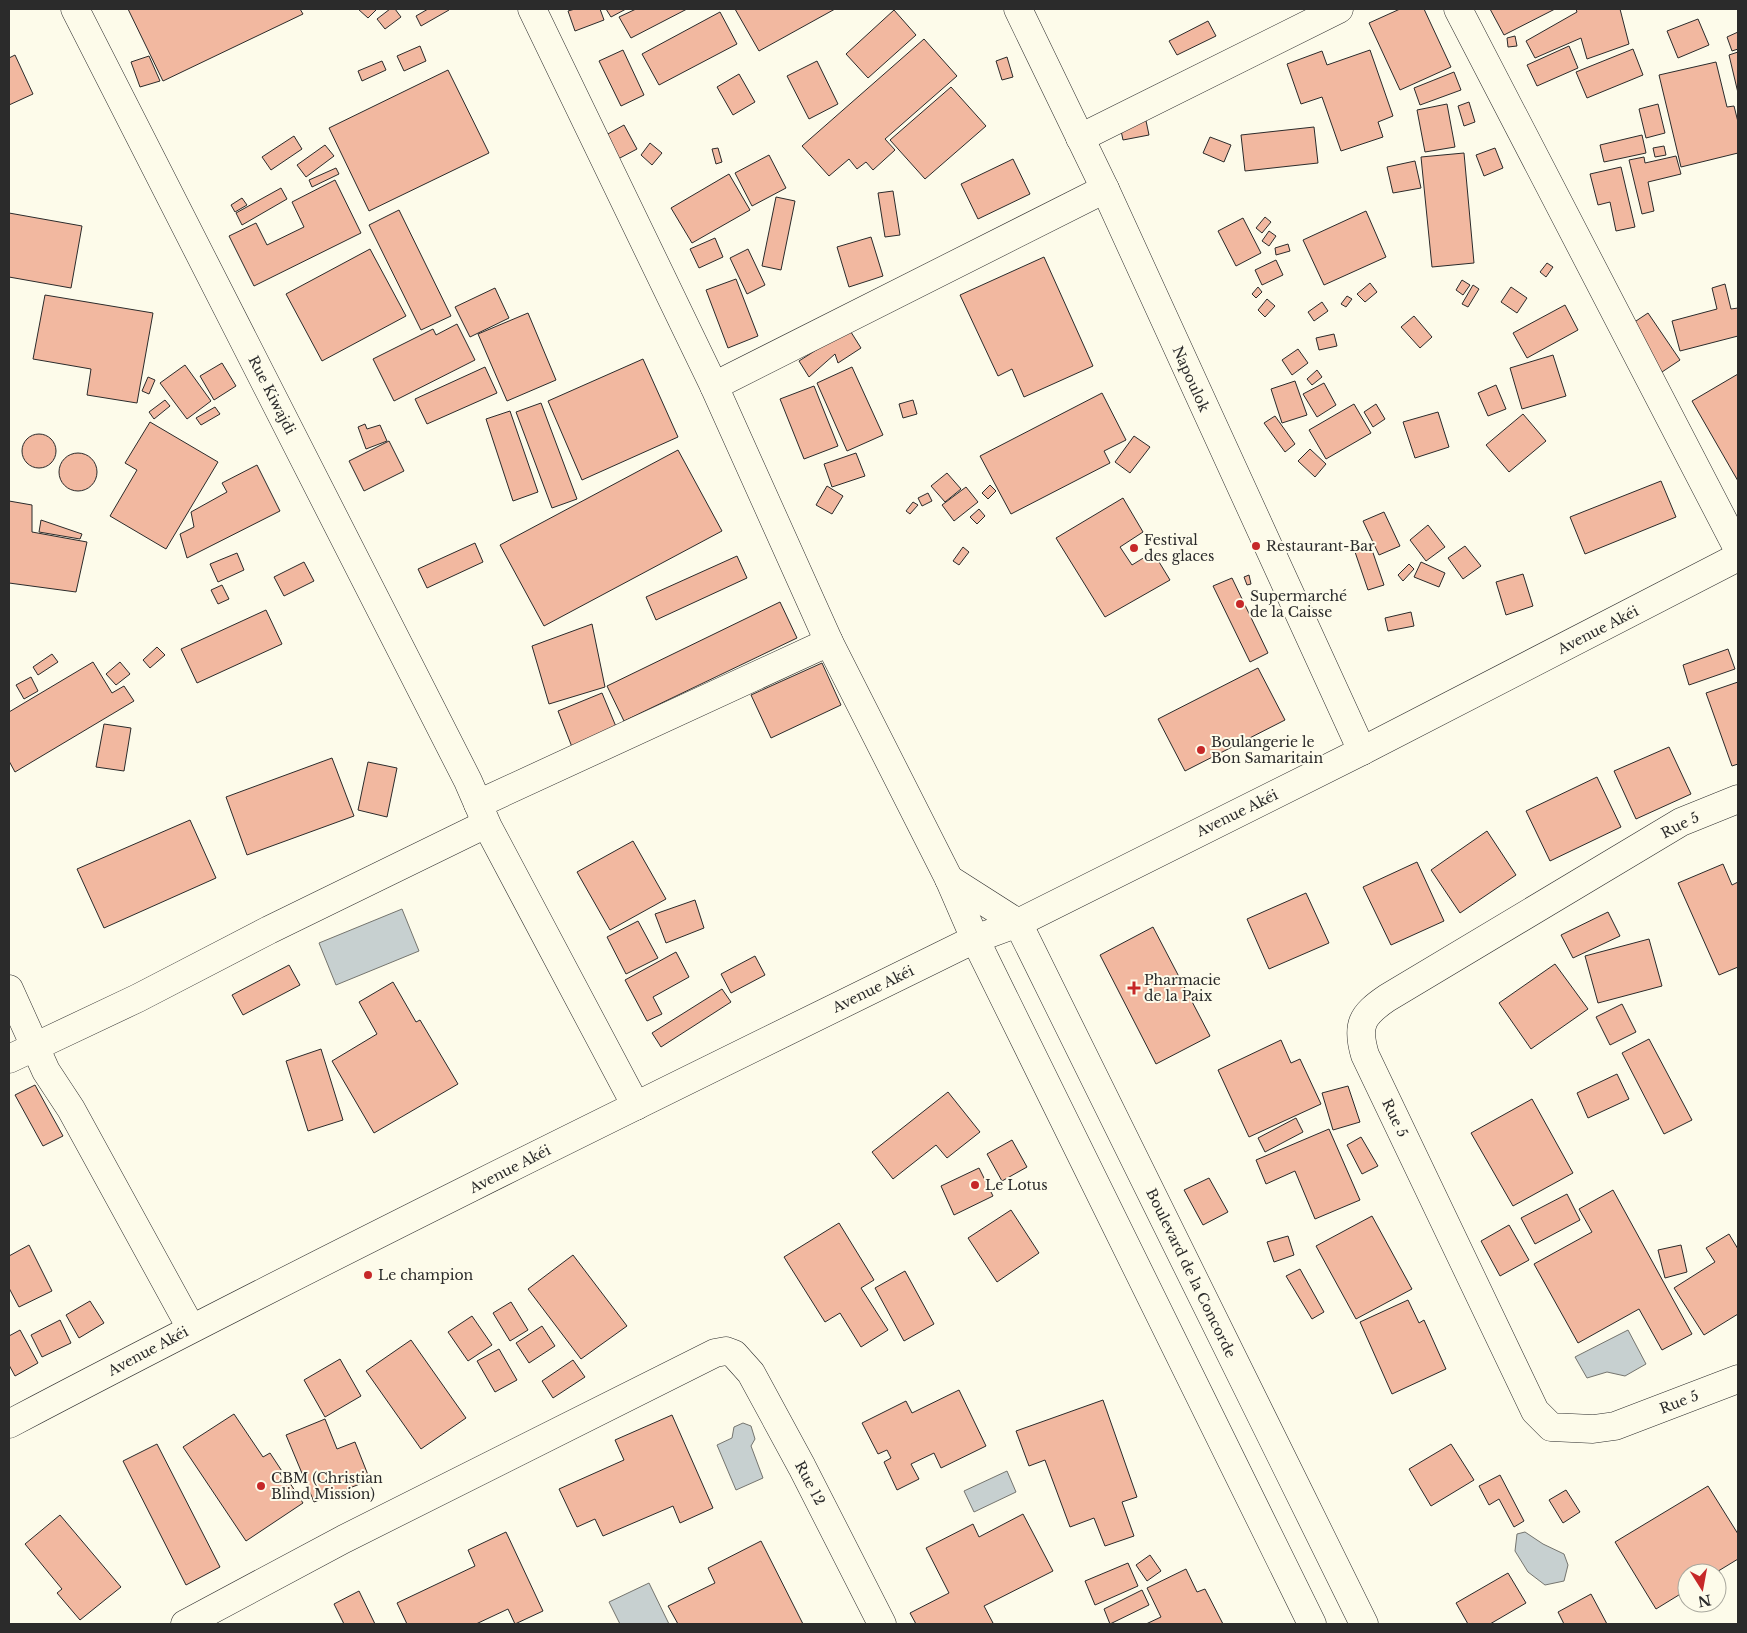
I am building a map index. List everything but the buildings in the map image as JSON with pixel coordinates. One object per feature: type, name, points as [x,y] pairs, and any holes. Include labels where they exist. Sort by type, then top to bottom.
[{"type":"street","name":"Rue Kiwajdi","points":[[75,9],[478,803],[636,1106]]},
{"type":"street","points":[[532,9],[714,386],[829,642],[949,879],[974,938],[1312,1624]]},
{"type":"street","name":"Napoulok","points":[[1018,9],[1105,189],[1362,751]]},
{"type":"street","points":[[1080,138],[1339,9]]},
{"type":"street","points":[[1458,9],[1738,549]]},
{"type":"street","points":[[714,386],[1105,189]]},
{"type":"street","name":"Avenue Akéi","points":[[9,1424],[191,1328],[974,938],[1018,923],[1362,751],[1738,558]]},
{"type":"street","points":[[9,1059],[35,1045],[138,998],[269,930],[478,803],[532,782],[829,642]]},
{"type":"street","name":"Rue 5","points":[[1738,799],[1682,822],[1387,998],[1370,1010],[1361,1025],[1359,1037],[1365,1055],[1535,1411],[1551,1427],[1593,1429],[1615,1426],[1738,1379]]},
{"type":"street","points":[[949,879],[1018,923]]},
{"type":"street","name":"Boulevard de la Concorde","points":[[1018,923],[1364,1624]]},
{"type":"street","points":[[9,989],[46,1070],[71,1109],[191,1328]]},
{"type":"street","name":"Rue 12","points":[[185,1624],[344,1539],[710,1356],[726,1351],[734,1354],[750,1373],[802,1467],[882,1624]]},
{"type":"shaded area","points":[[402,909],[419,951],[336,985],[319,943]]},
{"type":"shaded area","points":[[1628,1330],[1646,1364],[1625,1376],[1607,1372],[1587,1378],[1575,1357]]},
{"type":"shaded area","points":[[743,1423],[751,1426],[755,1439],[751,1446],[763,1478],[736,1490],[717,1445],[732,1438],[734,1427]]},
{"type":"shaded area","points":[[1007,1471],[1016,1492],[974,1512],[964,1491]]},
{"type":"shaded area","points":[[1525,1532],[1543,1544],[1564,1554],[1568,1565],[1564,1581],[1545,1585],[1528,1572],[1515,1551],[1517,1534]]},
{"type":"shaded area","points":[[649,1583],[669,1624],[620,1624],[609,1602]]},
{"type":"place","name":"Restaurant-Bar","points":[[1256,546]]},
{"type":"place","name":"Festival des glaces","points":[[1134,548]]},
{"type":"place","name":"Supermarché de la Caisse","points":[[1240,604]]},
{"type":"place","name":"Boulangerie le Bon Samaritain","points":[[1201,750]]},
{"type":"place","name":"Pharmacie de la Paix","points":[[1134,988]]},
{"type":"place","name":"Le Lotus","points":[[975,1185]]},
{"type":"place","name":"Le champion","points":[[368,1275]]},
{"type":"place","name":"CBM (Christian Blind Mission)","points":[[261,1486]]}]
